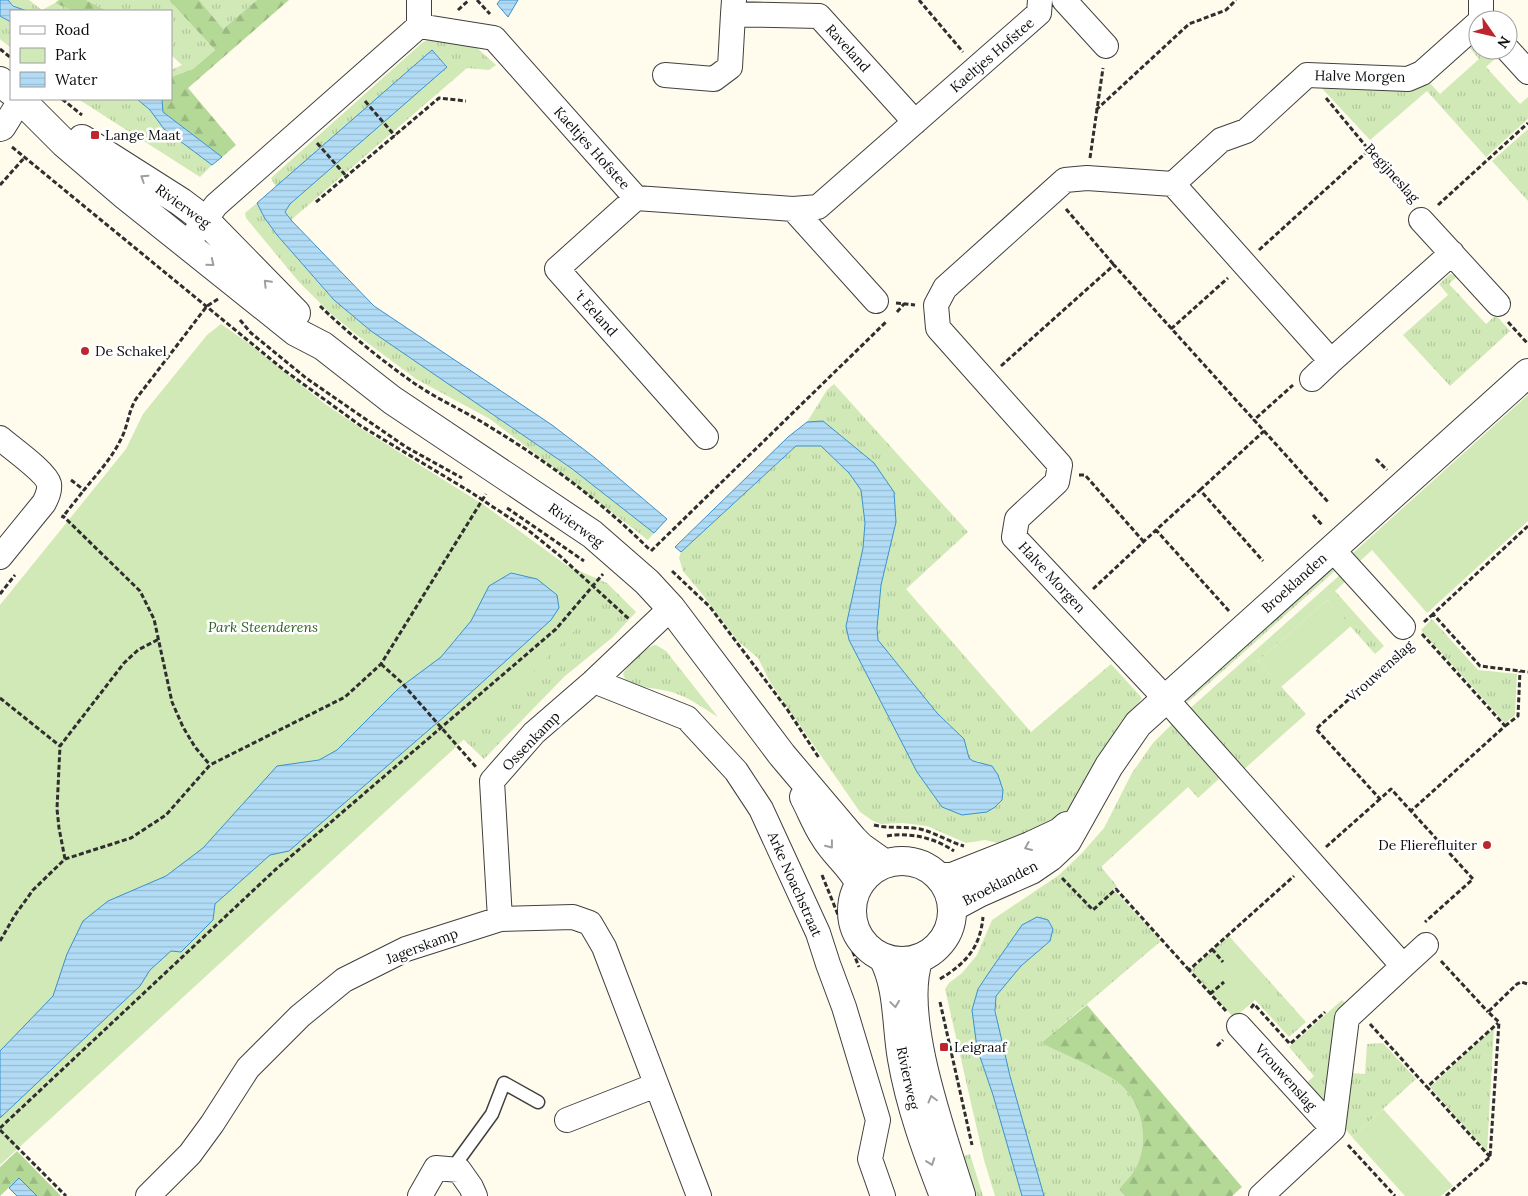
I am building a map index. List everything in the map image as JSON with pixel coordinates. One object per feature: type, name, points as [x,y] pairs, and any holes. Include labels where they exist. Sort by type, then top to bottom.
[{"type":"street","points":[[187,244],[216,205],[419,26],[419,0]]},
{"type":"street","name":"Kaeltjes Hofstee","points":[[419,26],[494,38],[636,198],[793,209],[818,207],[1039,13],[1040,0]]},
{"type":"street","points":[[1064,0],[1106,46]]},
{"type":"street","name":"Raveland","points":[[664,75],[714,78],[730,67],[734,7],[819,16],[915,122]]},
{"type":"street","name":"Halve Morgen","points":[[1172,184],[1221,140],[1246,131],[1307,75],[1408,79],[1422,73],[1468,32]]},
{"type":"street","points":[[1517,60],[1528,72]]},
{"type":"street","points":[[0,81],[10,90]]},
{"type":"street","points":[[3,135],[3,128],[19,100]]},
{"type":"street","name":"Rivierweg","points":[[21,100],[64,143],[126,196],[296,332],[323,346],[392,400],[592,534],[648,582],[672,608],[782,756],[853,839],[885,864]]},
{"type":"street","name":"Rivierweg","points":[[41,118],[67,130],[182,202],[205,220],[293,310],[323,346]]},
{"type":"street","points":[[1058,473],[1060,465],[938,328],[936,305],[945,288],[1065,180],[1087,178],[1172,184],[1331,361]]},
{"type":"street","name":"'t Eeland","points":[[636,198],[557,269],[706,437]]},
{"type":"street","points":[[793,209],[876,301]]},
{"type":"street","points":[[1424,209],[1452,253],[1498,304]]},
{"type":"street","points":[[1312,379],[1452,253]]},
{"type":"street","name":"Broeklanden","points":[[953,907],[1030,870],[1050,857],[1067,841],[1109,766],[1138,724],[1528,373]]},
{"type":"street","points":[[0,438],[43,474],[49,483],[48,496],[0,557]]},
{"type":"street","name":"Halve Morgen","points":[[1058,473],[1057,482],[1017,519],[1014,536],[1166,699]]},
{"type":"street","name":"Vrouwenslag","points":[[1332,549],[1408,638]]},
{"type":"street","name":"Ossenkamp","points":[[500,919],[492,781],[534,733],[672,608]]},
{"type":"street","name":"Arke Noachstraat","points":[[594,680],[686,718],[736,771],[761,809],[807,906],[844,1006],[878,1120],[870,1159],[883,1196]]},
{"type":"street","points":[[1166,699],[1403,966]]},
{"type":"street","name":"Rivierweg","points":[[782,756],[824,837],[836,853],[854,871],[860,884]]},
{"type":"street","name":"Broeklanden","points":[[940,877],[952,877],[1030,846],[1060,832],[1084,812]]},
{"type":"street","points":[[906,861],[925,866],[940,877],[948,890],[953,907],[952,918],[945,938],[928,955],[904,962],[872,964],[869,949],[855,929],[852,918],[853,900],[860,884],[871,872],[885,864],[906,861]]},
{"type":"street","name":"Jagerskamp","points":[[148,1196],[190,1154],[248,1068],[300,1016],[344,980],[406,949],[500,919],[573,917],[590,923],[604,947],[699,1196]]},
{"type":"street","name":"Vrouwenslag","points":[[1332,1129],[1347,1018],[1426,945]]},
{"type":"street","name":"Rivierweg","points":[[919,958],[915,970],[914,991],[921,1056],[961,1196]]},
{"type":"street","name":"Rivierweg","points":[[872,964],[890,972],[902,1060],[915,1115],[944,1196]]},
{"type":"street","name":"Vrouwenslag","points":[[1237,1024],[1332,1129]]},
{"type":"street","points":[[567,1120],[656,1086]]},
{"type":"street","points":[[1261,1196],[1332,1129]]},
{"type":"street","points":[[420,1196],[436,1168],[459,1170],[475,1196]]},
{"type":"lane","points":[[452,1169],[492,1114],[504,1083],[538,1102]]},
{"type":"path","points":[[919,0],[977,68]]},
{"type":"path","points":[[1096,110],[1189,24],[1226,10],[1236,0]]},
{"type":"path","points":[[1087,178],[1106,46]]},
{"type":"path","points":[[0,49],[10,57]]},
{"type":"path","name":"Begijneslag","points":[[1307,75],[1370,150],[1424,209],[1528,123]]},
{"type":"path","points":[[316,202],[439,98],[466,102]]},
{"type":"path","points":[[365,101],[395,136]]},
{"type":"path","points":[[3,135],[25,157],[284,370],[360,426],[470,491],[528,530],[593,585],[644,634]]},
{"type":"path","points":[[319,145],[347,177]]},
{"type":"path","points":[[1172,330],[1370,150]]},
{"type":"path","points":[[0,186],[25,157]]},
{"type":"path","points":[[1052,192],[1114,266],[1328,502]]},
{"type":"path","points":[[984,381],[1114,266]]},
{"type":"path","points":[[57,524],[116,449],[123,436],[130,409],[136,399],[207,306],[220,297]]},
{"type":"path","points":[[876,301],[936,305]]},
{"type":"path","points":[[651,551],[904,304]]},
{"type":"path","points":[[1498,304],[1498,311],[1528,344]]},
{"type":"path","points":[[1254,420],[1306,373],[1312,379]]},
{"type":"path","points":[[1077,604],[1264,431]]},
{"type":"path","points":[[43,474],[56,468],[84,490]]},
{"type":"path","points":[[1058,473],[1085,475],[1144,542]]},
{"type":"path","points":[[1200,490],[1263,561]]},
{"type":"path","points":[[0,941],[32,890],[65,859],[130,838],[166,815],[210,765],[345,697],[381,664],[486,494]]},
{"type":"path","points":[[63,516],[140,591],[154,618],[172,702],[183,727],[195,747],[210,765]]},
{"type":"path","points":[[1528,526],[1433,614],[1480,666],[1528,672]]},
{"type":"path","points":[[1156,530],[1219,600]]},
{"type":"path","points":[[0,594],[19,570]]},
{"type":"path","points":[[66,1196],[0,1129],[275,870],[556,628],[603,574]]},
{"type":"path","name":"Vrouwenslag","points":[[1380,799],[1316,729],[1408,638],[1422,634],[1505,726]]},
{"type":"path","points":[[65,859],[57,808],[60,746],[124,663],[138,650],[158,639]]},
{"type":"path","points":[[381,664],[401,682],[470,760],[483,778],[492,781]]},
{"type":"path","points":[[1411,811],[1518,716],[1520,671]]},
{"type":"path","points":[[0,698],[60,746]]},
{"type":"path","points":[[1189,970],[1391,789],[1473,879],[1414,932],[1498,1022],[1490,1157],[1446,1196]]},
{"type":"path","points":[[1058,873],[1093,910],[1116,889],[1237,1024]]},
{"type":"path","points":[[830,891],[872,964]]},
{"type":"path","points":[[1212,949],[1223,962]]},
{"type":"path","points":[[1210,994],[1224,982]]},
{"type":"path","points":[[1488,1012],[1517,984],[1521,982],[1528,984]]},
{"type":"path","points":[[939,998],[973,1149]]},
{"type":"path","name":"Vrouwenslag","points":[[1217,1046],[1254,1004],[1290,1044],[1330,1007]]},
{"type":"path","points":[[1357,1009],[1490,1157]]},
{"type":"path","points":[[1427,1087],[1498,1022]]},
{"type":"path","points":[[1332,1129],[1395,1196]]},
{"type":"green space","points":[[8,0],[29,0],[42,10],[25,10]]},
{"type":"green space","points":[[59,0],[86,0],[105,10],[71,10],[55,3]]},
{"type":"green space","points":[[86,0],[169,0],[215,50],[193,69],[172,77],[172,70],[182,65],[172,56],[172,10],[105,10]]},
{"type":"green space","points":[[169,0],[199,0],[223,29],[257,0],[289,0],[188,88],[236,145],[222,157],[163,112],[162,100],[172,100],[172,77],[193,69],[215,50]]},
{"type":"green space","points":[[199,0],[257,0],[223,29]]},
{"type":"green space","points":[[55,3],[71,10],[42,10]]},
{"type":"green space","points":[[0,16],[10,21],[10,47],[0,39]]},
{"type":"green space","points":[[430,39],[477,48],[496,65],[489,70],[467,68],[291,220],[285,212],[290,204],[447,66],[432,50],[276,187],[271,178],[423,42]]},
{"type":"green space","points":[[1478,60],[1494,60],[1486,67],[1520,104],[1528,97],[1528,119],[1486,157],[1427,91],[1370,140],[1317,83],[1428,81],[1440,94]]},
{"type":"green space","points":[[80,100],[138,100],[150,110],[164,129],[212,165],[200,177]]},
{"type":"green space","points":[[1528,129],[1528,201],[1492,161]]},
{"type":"green space","points":[[257,203],[277,235],[334,300],[571,468],[654,533],[648,540],[490,419],[416,379],[329,312],[299,282],[246,218],[245,213]]},
{"type":"green space","points":[[1450,274],[1457,276],[1449,284],[1486,324],[1496,315],[1510,331],[1450,386],[1403,335],[1448,295],[1439,284]]},
{"type":"green space","name":"Park Steenderens","points":[[221,324],[251,345],[325,404],[484,505],[566,565],[614,596],[607,599],[457,746],[0,1165],[0,605],[126,449],[143,414],[207,335]]},
{"type":"green space","points":[[834,384],[968,532],[906,589],[1031,732],[1111,664],[1142,698],[1118,730],[1073,806],[1063,815],[1025,834],[998,843],[985,840],[966,843],[927,826],[903,823],[881,824],[860,812],[770,682],[758,658],[739,642],[683,571],[679,558],[681,552],[796,446],[821,446],[849,473],[861,490],[865,523],[863,548],[846,626],[849,640],[917,772],[942,807],[987,812],[1002,800],[979,761],[973,761],[969,758],[964,739],[937,713],[878,640],[877,628],[881,585],[896,522],[894,492],[823,422],[807,422],[827,390]]},
{"type":"green space","points":[[1528,395],[1528,521],[1427,613],[1372,550],[1360,561],[1353,553]]},
{"type":"green space","points":[[531,541],[563,564],[607,583],[636,612],[613,637],[565,676],[484,759],[462,738]]},
{"type":"green space","points":[[1332,564],[1337,569],[1187,703],[1188,695]]},
{"type":"green space","points":[[1341,574],[1347,580],[1335,591],[1384,646],[1375,654],[1327,600],[1258,661],[1306,714],[1241,772],[1187,711]]},
{"type":"green space","points":[[1327,600],[1351,626],[1281,687],[1258,661]]},
{"type":"green space","points":[[1432,619],[1478,670],[1517,674],[1515,715],[1505,723],[1421,630]]},
{"type":"green space","points":[[656,645],[666,651],[718,717],[682,696],[637,685],[625,679],[623,674],[633,661],[646,649]]},
{"type":"green space","points":[[1172,724],[1221,777],[1198,798],[1188,787],[1101,867],[1117,886],[1113,889],[1161,941],[1041,1043],[1096,1069],[1123,1087],[1137,1108],[1141,1121],[1143,1134],[1139,1159],[1134,1171],[1119,1189],[1125,1196],[1044,1196],[1006,1059],[996,1008],[996,995],[1005,981],[1050,941],[1022,925],[978,989],[977,1048],[993,1095],[1022,1196],[995,1196],[984,1160],[945,989],[977,955],[992,920],[1059,875],[1104,828],[1132,773],[1153,743]]},
{"type":"green space","points":[[1229,936],[1306,1022],[1289,1037],[1255,1000],[1234,1018],[1191,970]]},
{"type":"green space","points":[[1229,939],[1269,983],[1234,1014],[1195,970]]},
{"type":"green space","points":[[1342,1000],[1347,1005],[1327,1101],[1322,1103],[1303,1086],[1314,1076],[1289,1047]]},
{"type":"green space","points":[[1087,1005],[1242,1187],[1232,1196],[1125,1196],[1119,1189],[1134,1171],[1142,1147],[1143,1134],[1137,1108],[1123,1087],[1113,1079],[1041,1043]]},
{"type":"green space","points":[[1494,1028],[1487,1152],[1430,1087]]},
{"type":"green space","points":[[1383,1043],[1416,1079],[1352,1137],[1344,1127],[1350,1073],[1365,1074],[1367,1044]]},
{"type":"green space","points":[[1383,1109],[1453,1186],[1441,1196],[1405,1196],[1352,1137]]},
{"type":"green space","points":[[17,1151],[61,1196],[37,1196],[19,1178],[0,1196],[0,1167]]},
{"type":"green space","points":[[970,1154],[983,1196],[970,1196],[958,1158]]},
{"type":"water","points":[[0,0],[8,0],[13,6],[24,10],[10,10],[10,21],[0,16]]},
{"type":"water","points":[[500,0],[518,0],[508,17],[497,4]]},
{"type":"water","points":[[432,50],[447,67],[290,204],[285,212],[374,306],[552,425],[595,458],[667,519],[654,533],[571,468],[371,331],[334,300],[277,235],[257,203]]},
{"type":"water","points":[[138,100],[162,100],[163,112],[222,157],[212,165],[164,129],[150,110]]},
{"type":"water","points":[[823,421],[874,463],[894,492],[896,522],[881,585],[877,628],[878,640],[937,713],[964,739],[969,758],[973,761],[992,766],[998,775],[1003,790],[1002,800],[987,812],[962,815],[942,807],[917,772],[849,640],[846,626],[863,548],[865,523],[861,490],[849,473],[821,446],[796,446],[681,552],[675,547],[788,437],[807,422]]},
{"type":"water","points":[[511,573],[537,579],[557,595],[559,608],[551,620],[445,716],[289,851],[270,855],[215,904],[213,920],[181,952],[171,951],[150,970],[140,986],[0,1118],[0,1051],[53,996],[67,954],[83,921],[108,901],[166,876],[203,848],[277,766],[319,760],[337,750],[398,689],[441,657],[471,621],[489,586]]},
{"type":"water","points":[[1037,917],[1048,920],[1053,929],[1050,941],[1021,966],[996,996],[995,1011],[1010,1076],[1044,1196],[1022,1196],[993,1095],[977,1048],[972,1010],[978,989],[1022,925]]},
{"type":"water","points":[[19,1178],[37,1196],[17,1196],[9,1188]]},
{"type":"place","name":"Lange Maat","points":[[95,135]]},
{"type":"place","name":"De Schakel","points":[[85,351]]},
{"type":"place","name":"De Flierefluiter","points":[[1487,845]]},
{"type":"place","name":"Leigraaf","points":[[944,1047]]}]
